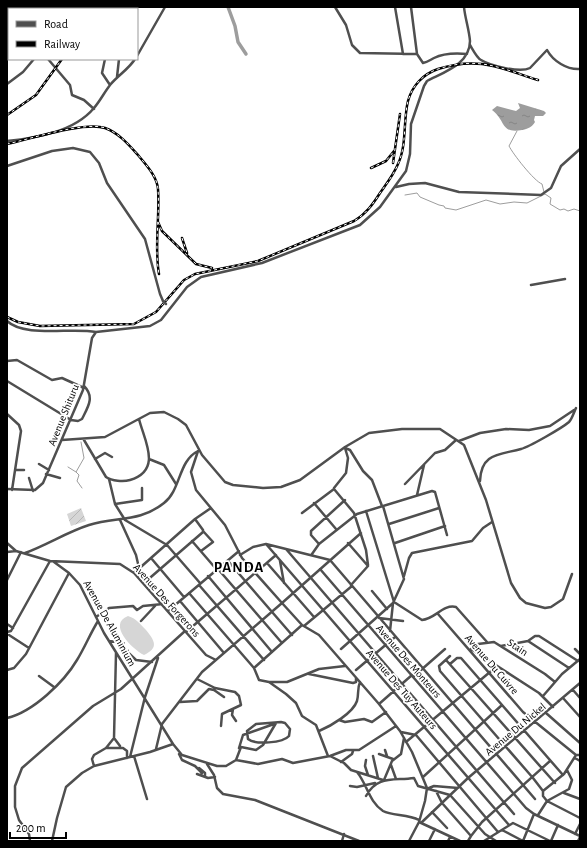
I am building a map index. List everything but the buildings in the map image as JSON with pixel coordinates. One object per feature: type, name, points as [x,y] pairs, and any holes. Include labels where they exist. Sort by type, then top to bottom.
[{"type":"street","points":[[138,54],[166,7]]},
{"type":"street","points":[[336,7],[346,25],[352,45],[358,52],[366,55],[417,54]]},
{"type":"street","points":[[395,7],[403,54]]},
{"type":"street","points":[[410,7],[417,54],[423,63],[448,54],[467,54]]},
{"type":"street","points":[[7,321],[13,326],[35,330],[96,332],[150,326],[161,320],[186,287],[201,277],[262,263],[360,225],[380,207],[395,188],[408,165],[411,124],[427,81],[458,65],[467,54],[469,45],[464,7]]},
{"type":"street","points":[[469,45],[480,60],[511,69],[526,70],[530,68],[547,50],[562,65],[570,69],[580,69]]},
{"type":"street","points":[[7,84],[23,72],[33,60]]},
{"type":"street","points":[[49,60],[70,84],[72,95],[84,100],[94,109]]},
{"type":"street","points":[[105,60],[102,73],[110,85]]},
{"type":"street","points":[[117,78],[119,60]]},
{"type":"street","points":[[7,141],[32,137],[64,129],[94,109],[110,85],[134,60]]},
{"type":"street","points":[[7,166],[64,149],[73,148],[90,152],[99,163],[107,183],[147,243],[160,294],[163,301],[170,308]]},
{"type":"street","points":[[395,188],[410,184],[425,183],[459,192],[541,194],[551,188],[561,166],[580,149]]},
{"type":"street","points":[[531,285],[565,279]]},
{"type":"street","name":"Avenue Shituru","points":[[33,491],[42,486],[71,420],[84,387],[92,338],[96,332]]},
{"type":"street","points":[[7,361],[17,360],[52,380],[62,378],[84,387],[90,395],[89,404],[82,419],[78,421],[71,420],[7,381]]},
{"type":"street","points":[[406,484],[437,452],[445,450],[458,440],[478,434],[506,429],[530,430],[550,426],[565,418],[576,408],[570,421],[522,449],[504,451],[490,457],[481,471],[480,483]]},
{"type":"street","points":[[62,440],[104,437],[155,412],[169,414],[186,425],[198,450],[226,482],[246,486],[270,488],[290,484],[305,477],[345,448],[369,433],[395,429],[436,428],[464,445],[480,483],[511,582],[520,598],[526,603],[545,608],[551,607],[563,599],[572,574]]},
{"type":"street","points":[[7,414],[19,425],[21,433],[12,490]]},
{"type":"street","points":[[84,439],[104,475],[110,479],[126,481],[136,478],[144,471],[149,459],[146,438],[139,419]]},
{"type":"street","points":[[302,513],[334,488],[346,473],[348,458],[345,448]]},
{"type":"street","points":[[345,448],[350,450],[363,471],[372,480],[383,506],[404,576]]},
{"type":"street","points":[[7,580],[23,553],[89,525],[125,520],[159,507],[168,499],[186,462],[192,454],[198,450]]},
{"type":"street","points":[[198,450],[192,470],[192,482],[196,490],[227,528],[240,555],[303,626],[319,635],[380,704],[404,738],[427,788],[426,801],[420,822],[410,841]]},
{"type":"street","points":[[95,459],[105,453],[112,457]]},
{"type":"street","points":[[149,459],[164,465],[176,484]]},
{"type":"street","points":[[39,464],[49,470]]},
{"type":"street","points":[[416,495],[424,465]]},
{"type":"street","points":[[15,470],[24,470]]},
{"type":"street","points":[[46,474],[60,478]]},
{"type":"street","points":[[7,489],[33,491],[29,478]]},
{"type":"street","points":[[110,479],[115,504],[125,520],[167,544],[216,606],[264,660]]},
{"type":"street","points":[[115,504],[142,500],[142,488]]},
{"type":"street","points":[[254,668],[282,643],[352,586],[367,568],[366,550],[355,515],[334,488]]},
{"type":"street","points":[[312,554],[319,544],[355,515],[416,495],[434,491],[447,535]]},
{"type":"street","points":[[319,544],[311,535],[311,531],[344,500]]},
{"type":"street","points":[[314,503],[336,529]]},
{"type":"street","points":[[134,572],[195,519],[211,508]]},
{"type":"street","points":[[389,524],[440,508]]},
{"type":"street","points":[[366,511],[394,602],[420,619],[428,619],[446,608],[456,607],[487,642]]},
{"type":"street","points":[[195,519],[213,542],[201,551]]},
{"type":"street","points":[[120,520],[135,553],[139,568]]},
{"type":"street","points":[[390,632],[394,602],[412,553],[472,541],[483,528],[492,522]]},
{"type":"street","points":[[395,543],[445,526]]},
{"type":"street","points":[[144,583],[203,531]]},
{"type":"street","points":[[156,749],[162,724],[197,679],[233,644],[361,533]]},
{"type":"street","points":[[192,541],[236,589],[282,643]]},
{"type":"street","points":[[7,543],[16,551]]},
{"type":"street","points":[[348,543],[368,565]]},
{"type":"street","points":[[240,555],[252,547],[266,544],[312,554],[330,560],[390,632],[535,799]]},
{"type":"street","name":"Avenue Des Tuy Auteurs","points":[[266,544],[509,825]]},
{"type":"street","points":[[286,548],[478,770],[514,814]]},
{"type":"street","points":[[7,552],[16,551],[54,562]]},
{"type":"street","points":[[168,611],[239,551]]},
{"type":"street","points":[[30,841],[15,807],[15,786],[20,772],[25,766],[93,706],[101,700],[114,694],[132,679],[276,555]]},
{"type":"street","points":[[151,558],[184,597]]},
{"type":"street","points":[[280,560],[284,584]]},
{"type":"street","points":[[30,648],[8,634],[13,628],[50,561]]},
{"type":"street","points":[[228,561],[292,635]]},
{"type":"street","name":"Avenue Des Forgerons","points":[[54,562],[120,564],[134,572],[206,655],[216,660]]},
{"type":"street","name":"Avenue De Aluminium","points":[[54,562],[70,573],[80,585],[109,641],[162,724],[179,754]]},
{"type":"street","points":[[267,563],[314,618]]},
{"type":"street","name":"Avenue Des Monteurs","points":[[320,569],[488,762],[526,808],[536,815],[580,836]]},
{"type":"street","points":[[7,670],[17,665],[30,648],[70,573]]},
{"type":"street","points":[[208,576],[272,652]]},
{"type":"street","points":[[372,592],[387,609]]},
{"type":"street","points":[[189,593],[254,668],[259,680],[269,682],[287,682],[319,669],[345,666]]},
{"type":"street","points":[[180,601],[224,653]]},
{"type":"street","points":[[341,649],[378,618],[394,602]]},
{"type":"street","points":[[96,617],[111,608],[132,606],[137,610],[142,606],[155,606],[163,604]]},
{"type":"street","points":[[141,621],[155,606]]},
{"type":"street","name":"Avenue Du Cuivre","points":[[438,614],[523,712],[577,756],[580,761]]},
{"type":"street","points":[[378,618],[403,621]]},
{"type":"street","points":[[7,718],[24,713],[54,687],[75,663],[98,621]]},
{"type":"street","points":[[7,624],[13,628]]},
{"type":"street","points":[[500,646],[528,642],[534,636],[539,636],[579,660],[554,682],[543,696]]},
{"type":"street","points":[[356,670],[395,637]]},
{"type":"street","points":[[109,641],[117,642],[136,660],[152,662]]},
{"type":"street","points":[[487,642],[476,644],[470,650],[543,696],[553,707]]},
{"type":"street","name":"Stain","points":[[487,642],[494,642],[554,682]]},
{"type":"street","points":[[528,642],[569,668]]},
{"type":"street","points":[[380,704],[445,649]]},
{"type":"street","points":[[575,649],[580,654]]},
{"type":"street","points":[[116,652],[114,738],[120,747],[127,751],[127,758]]},
{"type":"street","points":[[130,757],[145,697],[159,656]]},
{"type":"street","points":[[450,656],[439,666],[440,671],[533,778],[547,801],[580,818]]},
{"type":"street","points":[[450,664],[457,658],[460,658],[563,775]]},
{"type":"street","points":[[446,660],[555,783]]},
{"type":"street","points":[[406,742],[435,720],[496,667]]},
{"type":"street","points":[[308,674],[353,683],[356,682],[356,678]]},
{"type":"street","points":[[39,676],[54,687]]},
{"type":"street","points":[[197,679],[215,688],[236,692],[239,696],[241,705],[222,714],[221,726]]},
{"type":"street","points":[[269,682],[293,700],[301,714],[316,725],[329,756],[341,762],[351,770],[384,780]]},
{"type":"street","points":[[319,731],[349,713],[357,702],[360,682]]},
{"type":"street","name":"Avenue Du Nickel","points":[[420,822],[468,778],[536,722],[580,683]]},
{"type":"street","points":[[179,702],[197,701],[209,689],[214,690],[224,697]]},
{"type":"street","points":[[573,690],[580,698]]},
{"type":"street","points":[[563,698],[580,716]]},
{"type":"street","points":[[423,777],[502,705]]},
{"type":"street","points":[[233,709],[232,715],[236,721]]},
{"type":"street","points":[[339,720],[345,722],[364,719],[372,722],[386,712]]},
{"type":"street","points":[[546,713],[580,743]]},
{"type":"street","points":[[236,760],[242,736],[276,722]]},
{"type":"street","points":[[239,751],[243,746],[258,750],[265,742],[276,722]]},
{"type":"street","points":[[284,722],[289,727],[289,736],[282,741],[250,742],[247,734],[254,725],[284,722]]},
{"type":"street","points":[[341,762],[353,751],[369,744],[396,726]]},
{"type":"street","points":[[400,732],[416,735],[498,832]]},
{"type":"street","points":[[94,766],[92,759],[94,755],[106,748],[114,738]]},
{"type":"street","points":[[384,780],[394,759],[401,754],[404,738]]},
{"type":"street","points":[[52,841],[57,818],[67,786],[82,773],[94,766],[152,752],[156,749],[173,744]]},
{"type":"street","points":[[106,748],[120,747]]},
{"type":"street","points":[[179,754],[207,764],[223,766],[236,760],[258,764],[282,759],[293,763],[329,756],[346,750],[353,751]]},
{"type":"street","points":[[385,750],[387,756]]},
{"type":"street","points":[[179,754],[181,760],[197,767],[205,773],[205,777]]},
{"type":"street","points":[[379,754],[394,759]]},
{"type":"street","points":[[134,756],[147,799]]},
{"type":"street","points":[[373,756],[378,778]]},
{"type":"street","points":[[542,791],[555,783],[563,775],[577,756]]},
{"type":"street","points":[[366,760],[365,766],[368,775]]},
{"type":"street","points":[[468,841],[486,819],[550,762]]},
{"type":"street","points":[[207,764],[215,778],[218,788],[226,796],[255,800],[285,811],[325,829],[344,834],[358,841]]},
{"type":"street","points":[[391,764],[396,779]]},
{"type":"street","points":[[197,767],[202,773],[201,776]]},
{"type":"street","points":[[502,830],[523,841],[536,815],[547,801],[568,790],[572,780],[567,770]]},
{"type":"street","points":[[357,772],[365,784],[370,797],[382,810],[410,816],[460,841]]},
{"type":"street","points":[[197,774],[215,778]]},
{"type":"street","points":[[366,796],[371,786],[384,780],[414,778],[417,786],[450,795],[478,827],[490,838],[496,841]]},
{"type":"street","points":[[350,786],[357,787],[365,784],[380,782]]},
{"type":"street","points":[[427,788],[434,786],[459,787]]},
{"type":"street","points":[[436,791],[442,803],[471,836]]},
{"type":"street","points":[[562,792],[580,799]]},
{"type":"street","points":[[432,812],[447,828]]},
{"type":"street","points":[[484,841],[514,823],[550,841],[558,825]]},
{"type":"street","points":[[575,834],[580,824]]},
{"type":"street","points":[[429,841],[435,829]]},
{"type":"street","points":[[342,841],[344,834]]},
{"type":"street","points":[[578,841],[580,836]]},
{"type":"street","points":[[448,841],[450,837]]},
{"type":"shaded area","points":[[81,508],[86,521],[71,526],[67,514]]},
{"type":"shaded area","points":[[128,616],[140,624],[153,641],[154,647],[144,655],[133,648],[121,630],[120,625],[122,620]]},
{"type":"water","points":[[518,103],[544,111],[546,113],[543,116],[535,116],[535,122],[528,128],[515,131],[510,130],[492,110],[497,106],[516,111],[520,108]]},
{"type":"waterway","points":[[228,7],[235,26],[238,42],[246,54]]},
{"type":"waterway","points":[[517,131],[509,146],[529,173],[542,184],[544,192]]},
{"type":"waterway","points":[[405,195],[417,193],[420,197],[444,206],[445,208],[456,210],[486,200],[500,204],[514,202],[527,203],[545,194],[551,198],[550,204],[560,210],[564,209],[568,211],[574,209],[580,211]]},
{"type":"waterway","points":[[81,442],[84,458],[76,472],[79,475],[77,481],[82,488]]},
{"type":"waterway","points":[[68,467],[76,472]]},
{"type":"railway","points":[[7,115],[36,95],[61,60]]},
{"type":"railway","points":[[7,317],[18,322],[40,326],[134,324],[156,312],[184,280],[195,274],[258,261],[354,221],[362,215],[375,201],[396,168],[401,157],[408,101],[412,90],[423,77],[433,71],[453,65],[478,64],[489,65],[538,80]]},
{"type":"railway","points":[[393,163],[400,114]]},
{"type":"railway","points":[[7,144],[84,127],[96,126],[105,128],[115,133],[138,155],[156,180],[158,189],[157,253],[159,274]]},
{"type":"railway","points":[[371,168],[386,161],[394,151]]},
{"type":"railway","points":[[158,222],[162,231],[196,264],[212,268]]},
{"type":"railway","points":[[182,238],[187,253]]},
{"type":"district","name":"PANDA","points":[[239,567]]}]
